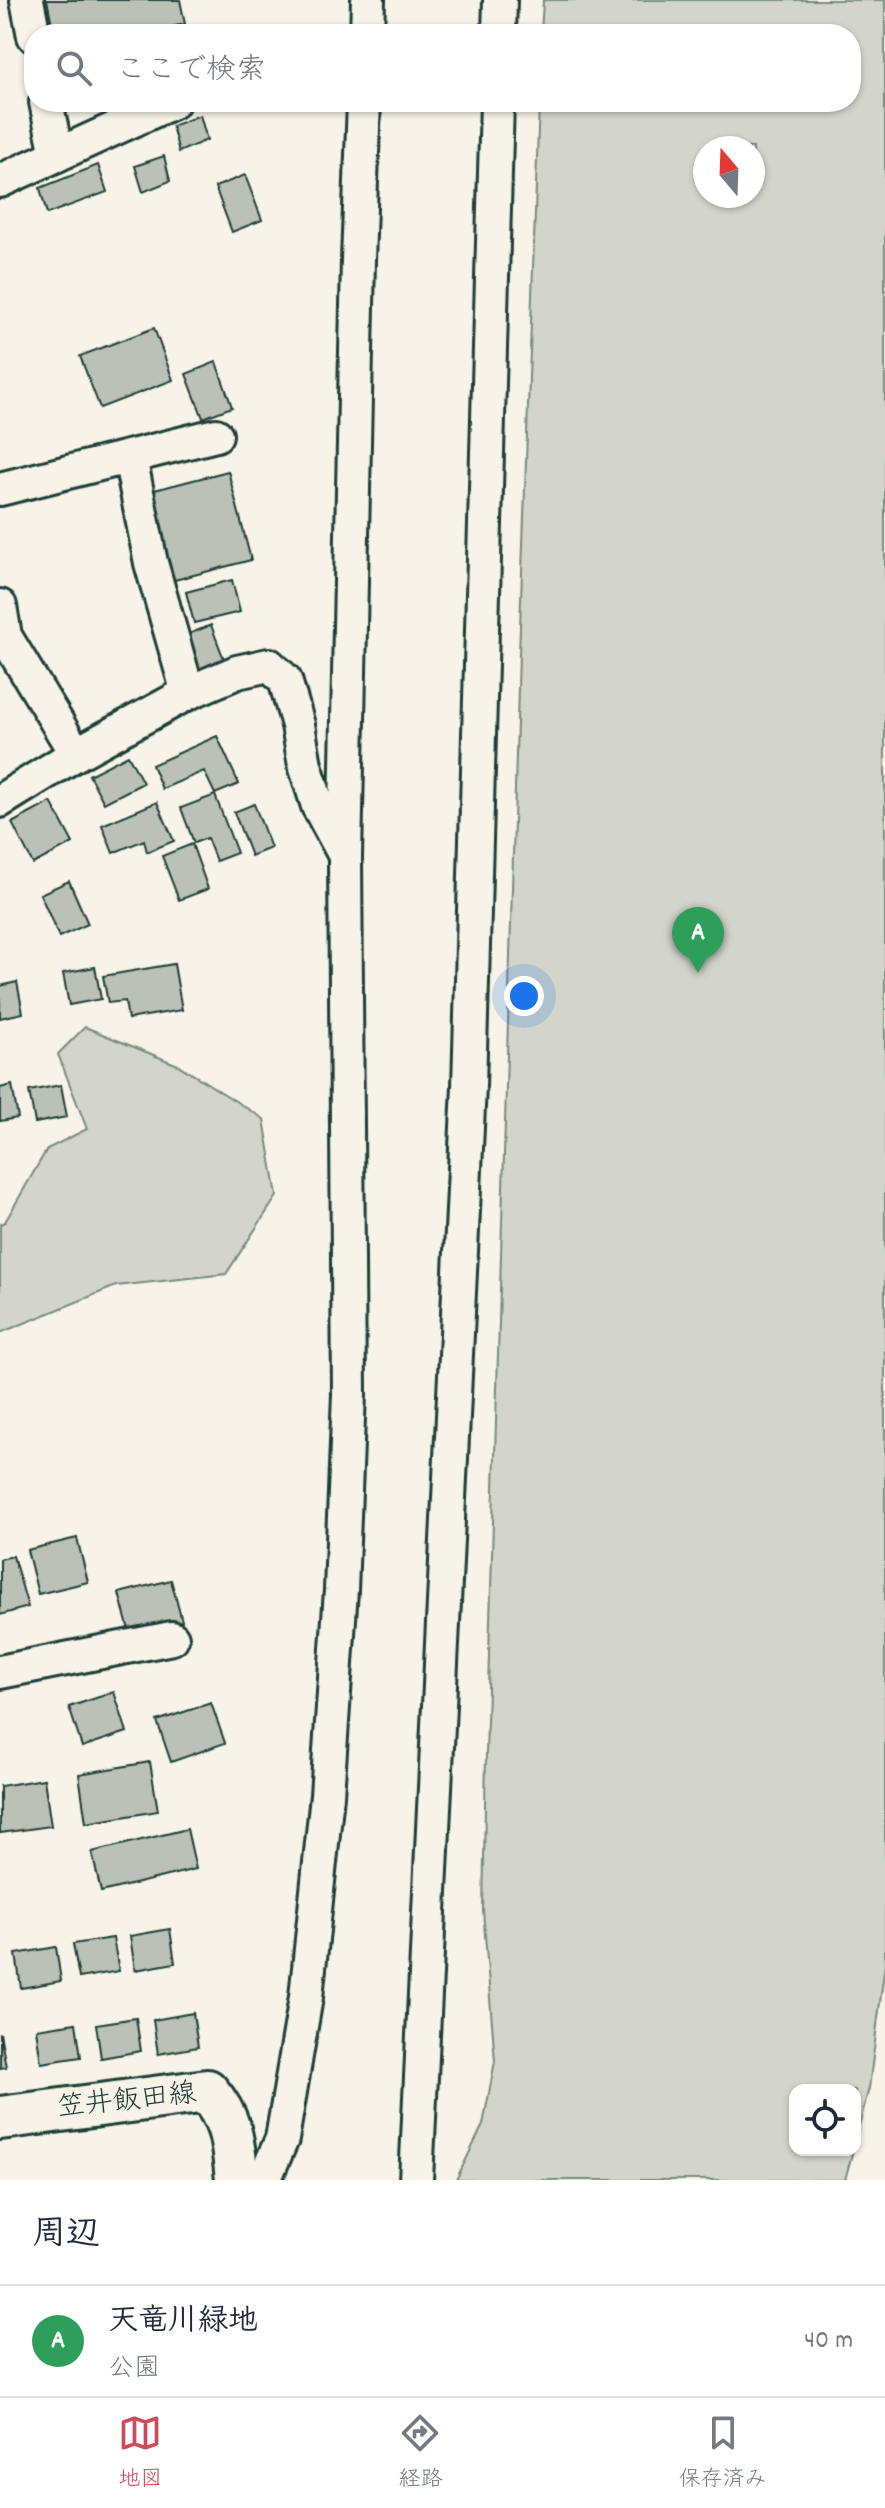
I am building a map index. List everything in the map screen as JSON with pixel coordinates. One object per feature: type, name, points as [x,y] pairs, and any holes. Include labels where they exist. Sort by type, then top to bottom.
[{"type":"main road","name":"笠井飯田線","points":[[0,2118],[207,2091],[223,2109],[233,2145],[237,2180]]},
{"type":"street","points":[[27,0],[32,24]]},
{"type":"street","points":[[367,24],[368,0]]},
{"type":"street","points":[[499,24],[500,0]]},
{"type":"street","points":[[48,112],[57,155]]},
{"type":"street","points":[[0,181],[151,112]]},
{"type":"street","points":[[264,2180],[282,2139],[306,1997],[327,1795],[341,1590],[349,1394],[345,857],[364,112]]},
{"type":"street","points":[[416,2180],[469,1086],[497,112]]},
{"type":"street","points":[[0,489],[216,435]]},
{"type":"street","points":[[130,457],[151,563],[188,693]]},
{"type":"street","points":[[0,606],[5,636],[76,754]]},
{"type":"street","points":[[0,801],[76,754],[188,693],[237,672],[269,665],[285,680],[318,806],[345,857]]},
{"type":"street","points":[[0,1672],[172,1638]]},
{"type":"shaded area","points":[[543,0],[885,0],[885,1964],[869,2088],[861,2118],[861,2084],[789,2084],[789,2156],[851,2156],[845,2180],[456,2180],[483,2125],[495,2061],[483,1910],[539,112],[861,112],[861,24],[542,24]]},
{"type":"shaded area","points":[[85,1027],[178,1065],[264,1119],[277,1196],[226,1274],[116,1286],[0,1333],[0,1224],[5,1222],[47,1149],[87,1129],[58,1054]]},
{"type":"building","points":[[47,0],[180,0],[185,24],[52,24]]},
{"type":"building","points":[[200,115],[207,140],[179,152],[172,126]]},
{"type":"building","points":[[164,156],[170,181],[143,192],[135,166]]},
{"type":"building","points":[[98,165],[107,192],[47,214],[40,188]]},
{"type":"building","points":[[245,175],[262,220],[232,232],[215,187]]},
{"type":"building","points":[[154,328],[173,380],[100,408],[80,356]]},
{"type":"building","points":[[216,362],[232,407],[203,418],[186,374]]},
{"type":"building","points":[[228,471],[251,560],[167,582],[143,493]]},
{"type":"building","points":[[232,580],[240,612],[194,623],[186,592]]},
{"type":"building","points":[[211,625],[228,670],[198,681],[181,637]]},
{"type":"building","points":[[217,736],[239,784],[215,794],[204,771],[162,789],[152,765]]},
{"type":"building","points":[[128,755],[143,783],[104,803],[89,775]]},
{"type":"building","points":[[215,795],[237,853],[216,861],[207,838],[194,843],[181,808]]},
{"type":"building","points":[[51,802],[73,843],[33,864],[12,823]]},
{"type":"building","points":[[157,802],[174,841],[147,852],[144,840],[113,853],[102,825]]},
{"type":"building","points":[[254,804],[271,848],[251,856],[234,812]]},
{"type":"building","points":[[192,844],[208,889],[179,900],[162,856]]},
{"type":"building","points":[[69,881],[88,924],[59,937],[40,894]]},
{"type":"building","points":[[174,964],[182,1010],[128,1019],[125,1001],[108,1003],[103,976]]},
{"type":"building","points":[[95,967],[101,999],[69,1005],[63,973]]},
{"type":"building","points":[[17,982],[23,1013],[0,1018],[0,986]]},
{"type":"building","points":[[12,1085],[18,1118],[0,1121],[0,1088]]},
{"type":"building","points":[[61,1085],[67,1117],[35,1123],[29,1091]]},
{"type":"building","points":[[77,1538],[88,1582],[38,1594],[27,1550]]},
{"type":"building","points":[[13,1556],[28,1607],[0,1615],[0,1559]]},
{"type":"building","points":[[171,1580],[182,1621],[130,1634],[119,1593]]},
{"type":"building","points":[[114,1692],[127,1732],[82,1747],[69,1707]]},
{"type":"building","points":[[211,1703],[225,1743],[171,1762],[157,1721]]},
{"type":"building","points":[[150,1762],[158,1811],[86,1823],[79,1774]]},
{"type":"building","points":[[44,1779],[51,1826],[0,1833],[0,1786]]},
{"type":"building","points":[[187,1829],[196,1869],[101,1892],[92,1852]]},
{"type":"building","points":[[170,1929],[175,1963],[135,1970],[130,1936]]},
{"type":"building","points":[[113,1938],[119,1971],[79,1978],[73,1944]]},
{"type":"building","points":[[56,1947],[61,1981],[21,1988],[16,1954]]},
{"type":"building","points":[[193,2013],[198,2047],[158,2054],[153,2020]]},
{"type":"building","points":[[136,2018],[141,2051],[101,2058],[96,2024]]},
{"type":"building","points":[[76,2023],[81,2057],[41,2063],[36,2029]]},
{"type":"building","points":[[0,2033],[6,2067],[0,2068]]},
{"type":"place","name":"天竜川緑地","points":[[698,973]]}]
